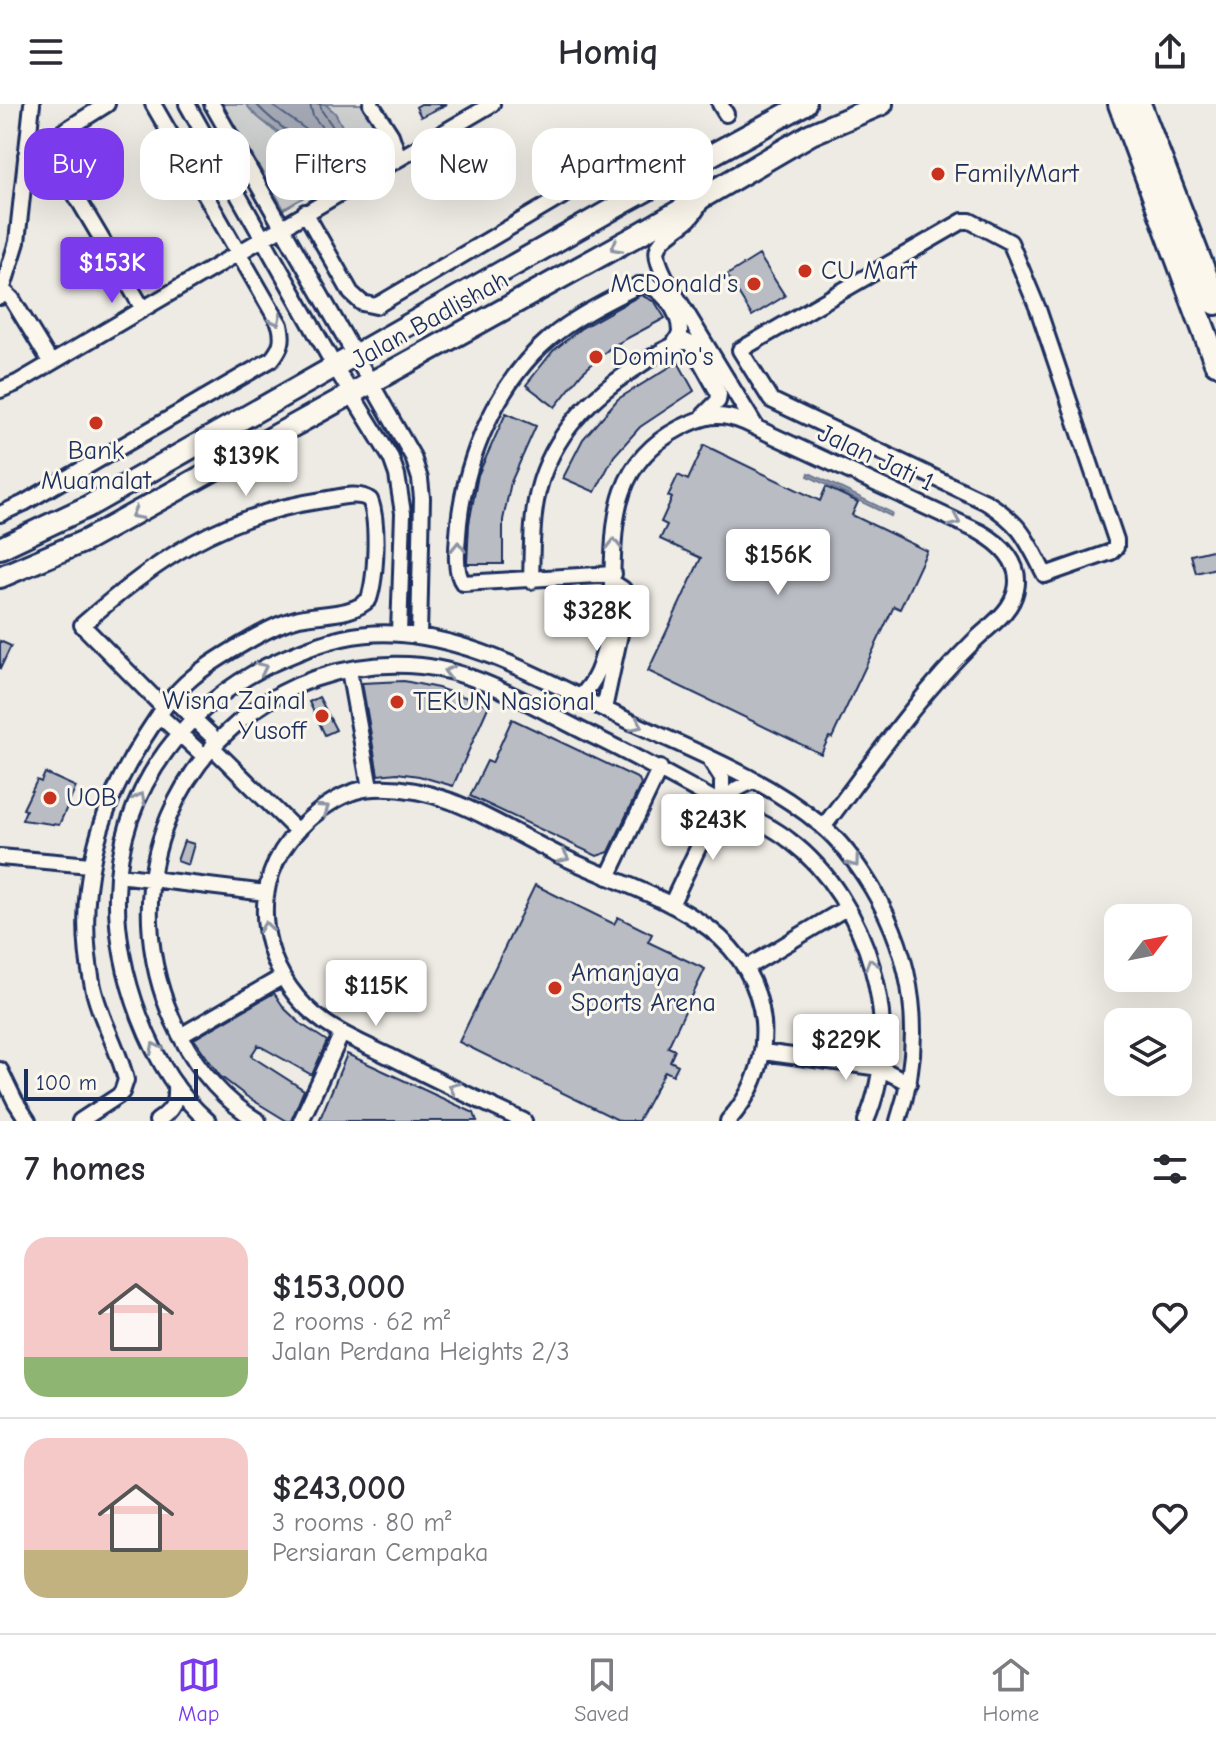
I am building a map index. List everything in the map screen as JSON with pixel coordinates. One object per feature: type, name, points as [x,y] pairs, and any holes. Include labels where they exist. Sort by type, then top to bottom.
[{"type":"highway","points":[[1120,104],[1216,363]]},
{"type":"highway","points":[[1139,104],[1216,303]]},
{"type":"main road","name":"Jalan Badlishah","points":[[0,548],[72,515],[805,104]]},
{"type":"main road","name":"Jalan Badlishah","points":[[713,190],[811,134],[882,104]]},
{"type":"main road","name":"Jalan Badlishah","points":[[0,577],[87,540],[696,200]]},
{"type":"street","points":[[29,128],[32,104]]},
{"type":"street","points":[[69,128],[107,104]]},
{"type":"street","points":[[0,514],[272,359],[280,350],[282,333],[153,104]]},
{"type":"street","points":[[187,104],[335,367],[382,442],[397,475],[403,513],[404,552],[399,633]]},
{"type":"street","points":[[212,104],[408,446],[420,479],[419,636]]},
{"type":"street","points":[[371,104],[391,135],[399,158]]},
{"type":"street","points":[[0,390],[17,383],[492,104]]},
{"type":"street","points":[[24,174],[17,242],[2,294],[51,363]]},
{"type":"street","points":[[78,200],[143,309]]},
{"type":"street","points":[[305,212],[351,293],[362,303],[376,306],[556,200]]},
{"type":"street","points":[[674,344],[680,334],[680,326],[658,262],[660,241],[669,231],[692,217],[702,200]]},
{"type":"street","points":[[294,249],[292,230],[296,219],[305,212]]},
{"type":"street","points":[[1018,582],[1045,575],[1111,552],[1116,547],[1116,540],[1038,309],[1010,242],[970,221],[957,223],[740,350],[771,400],[986,502],[1017,525],[1045,575]]},
{"type":"street","points":[[604,709],[623,620],[623,589],[614,579],[576,577],[466,584],[459,578],[462,499],[483,432],[525,363],[558,331],[639,285],[648,284],[666,289],[758,429]]},
{"type":"street","points":[[531,581],[533,524],[539,485],[548,460],[566,429],[611,384],[674,344],[685,341],[691,344],[719,394],[713,407],[654,445],[632,471],[615,514],[612,603],[601,666],[597,678],[580,697]]},
{"type":"street","name":"Jalan Jati 1","points":[[701,417],[728,415],[980,532],[1009,556]]},
{"type":"street","points":[[80,1121],[118,1096],[126,1080],[92,983],[86,923],[90,867],[109,801],[165,707],[210,665],[271,628],[292,620],[364,604],[371,593],[374,553],[374,521],[370,500],[356,495],[307,502],[252,516],[214,531],[154,565],[82,625],[165,707],[180,734],[211,748]]},
{"type":"street","points":[[824,826],[943,672],[1003,615],[1013,599],[1018,582],[1009,556],[1029,543]]},
{"type":"street","points":[[576,577],[596,586],[612,603]]},
{"type":"street","points":[[208,1121],[175,1084],[148,1035],[127,979],[118,931],[118,872],[137,803],[155,768],[180,734],[222,692],[251,673],[315,645],[364,633],[419,636],[494,657],[754,780],[824,826],[852,858],[892,925],[902,952],[911,992],[914,1037],[909,1083],[898,1121]]},
{"type":"street","points":[[258,1121],[212,1083],[182,1035],[164,997],[154,964],[149,904],[160,840],[179,795],[211,748],[254,709],[285,691],[349,670],[397,665],[424,666],[458,674],[504,692],[660,768],[788,838],[813,861],[846,908],[862,939],[882,1008],[884,1038],[877,1090],[866,1121]]},
{"type":"street","points":[[349,670],[370,788]]},
{"type":"street","points":[[165,707],[193,718],[211,748],[297,831]]},
{"type":"street","points":[[671,905],[720,803],[722,778],[708,758]]},
{"type":"street","points":[[608,877],[660,768]]},
{"type":"street","points":[[720,803],[754,780]]},
{"type":"street","points":[[524,1121],[493,1114],[342,1033],[306,1007],[282,977],[271,953],[264,923],[266,893],[279,855],[297,831],[348,794],[370,788],[396,787],[428,792],[454,801],[560,856],[671,905],[724,940],[746,968],[761,1010],[763,1052],[753,1085],[732,1120]]},
{"type":"street","points":[[0,857],[90,867],[151,880],[266,893]]},
{"type":"street","points":[[746,968],[846,908]]},
{"type":"street","points":[[182,1035],[282,977]]},
{"type":"street","points":[[301,1121],[342,1033]]},
{"type":"street","points":[[763,1052],[880,1068],[909,1083]]},
{"type":"street","points":[[880,1068],[912,1061]]},
{"type":"street","points":[[0,1070],[28,1121]]},
{"type":"street","points":[[157,1121],[176,1103],[175,1084]]},
{"type":"shaded area","points":[[222,104],[246,104],[271,128],[266,128],[266,179],[250,151],[250,128],[236,128]]},
{"type":"shaded area","points":[[325,104],[363,104],[378,128],[342,128],[335,113]]},
{"type":"shaded area","points":[[279,200],[299,200],[284,209]]},
{"type":"water","points":[[246,104],[325,104],[335,113],[343,128],[273,128]]},
{"type":"water","points":[[809,473],[892,513],[891,516],[808,476]]},
{"type":"building","points":[[421,104],[447,104],[421,117],[416,107]]},
{"type":"building","points":[[759,255],[785,296],[752,316],[727,275]]},
{"type":"building","points":[[641,295],[655,302],[665,318],[611,347],[582,373],[555,407],[526,385],[553,351],[580,329]]},
{"type":"building","points":[[678,362],[694,391],[640,427],[614,456],[595,492],[563,478],[583,439],[618,399]]},
{"type":"building","points":[[506,413],[536,426],[511,482],[503,520],[503,564],[467,564],[469,524],[478,475]]},
{"type":"building","points":[[704,445],[820,501],[826,487],[858,502],[852,515],[927,551],[900,609],[894,606],[832,738],[829,737],[821,754],[648,671],[701,558],[660,539],[667,525],[661,522],[672,498],[668,496],[678,475],[688,480]]},
{"type":"building","points":[[1216,549],[1216,568],[1196,573],[1191,555]]},
{"type":"building","points":[[0,641],[11,646],[0,669]]},
{"type":"building","points":[[404,681],[438,688],[489,705],[453,786],[419,776],[397,773],[378,775],[362,683]]},
{"type":"building","name":"Wisna Zainal Yusoff","points":[[319,697],[336,730],[325,735],[309,702]]},
{"type":"building","points":[[512,719],[639,779],[641,784],[609,852],[597,856],[470,796],[487,761],[492,763]]},
{"type":"building","name":"UOB","points":[[45,773],[76,787],[59,825],[22,820],[26,810],[23,809],[37,780],[41,782]]},
{"type":"building","points":[[184,841],[194,844],[188,865],[177,861]]},
{"type":"building","name":"Amanjaya Sports Arena","points":[[535,885],[614,924],[618,917],[652,934],[648,942],[705,969],[668,1047],[675,1050],[670,1061],[678,1065],[673,1075],[665,1071],[638,1121],[620,1121],[459,1042]]},
{"type":"building","points":[[274,993],[301,1024],[327,1041],[312,1075],[258,1045],[251,1056],[304,1090],[291,1121],[246,1096],[220,1076],[194,1039]]},
{"type":"building","points":[[347,1054],[474,1113],[477,1121],[319,1121]]},
{"type":"place","name":"FamilyMart","points":[[938,174]]},
{"type":"place","name":"CU Mart","points":[[805,271]]},
{"type":"place","name":"McDonald's","points":[[754,284]]},
{"type":"place","name":"Domino's","points":[[596,357]]},
{"type":"place","name":"Bank Muamalat","points":[[96,423]]},
{"type":"place","name":"TEKUN Nasional","points":[[397,702]]},
{"type":"place","name":"Wisna Zainal Yusoff","points":[[322,716]]},
{"type":"place","name":"UOB","points":[[50,798]]},
{"type":"place","name":"Amanjaya Sports Arena","points":[[555,988]]}]
